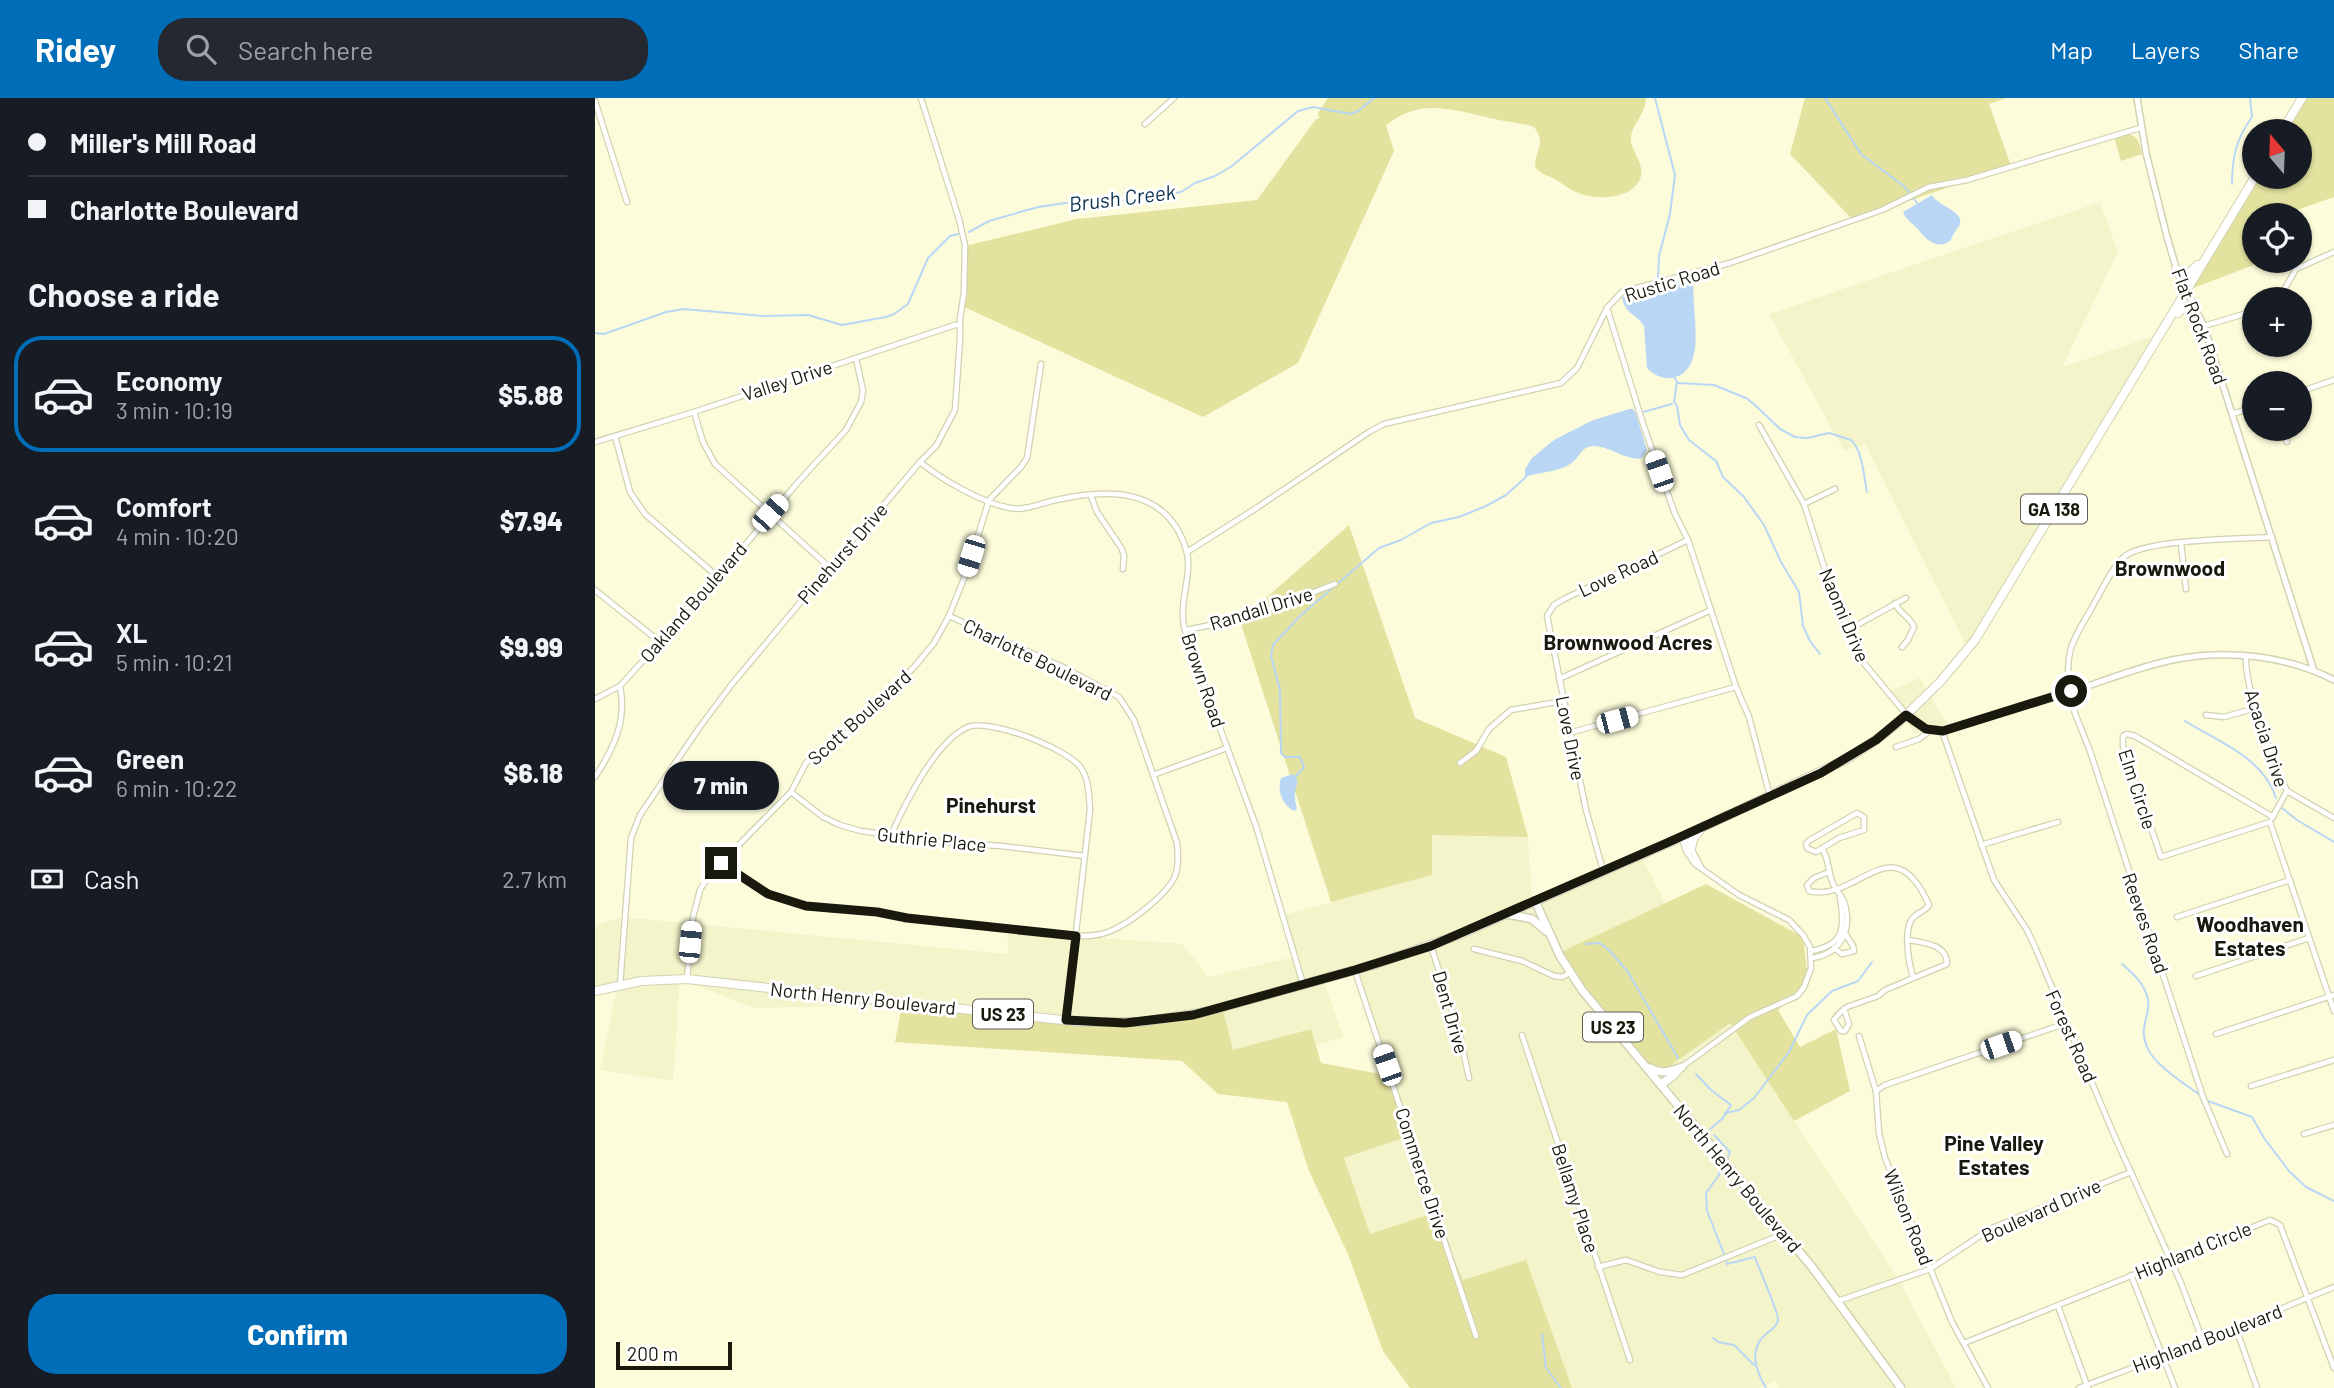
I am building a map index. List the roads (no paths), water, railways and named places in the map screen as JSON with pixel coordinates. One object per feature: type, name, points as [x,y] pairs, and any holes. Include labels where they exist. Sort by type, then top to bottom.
[{"type":"highway","points":[[2289,119],[2302,98]]},
{"type":"highway","name":"GA 138","points":[[1535,901],[1821,773],[1884,734],[1945,677],[1983,629],[2248,189]]},
{"type":"highway","points":[[2176,269],[2181,273],[2189,273],[2202,257],[2209,253]]},
{"type":"highway","points":[[2171,319],[2183,307],[2195,307]]},
{"type":"highway","points":[[1691,849],[1693,839],[1702,828]]},
{"type":"highway","name":"North Henry Boulevard","points":[[595,991],[641,981],[687,979],[1066,1020],[1125,1023],[1178,1018],[1233,1005],[1431,946],[1535,901]]},
{"type":"main road","name":"North Henry Boulevard","points":[[1535,901],[1570,973],[1838,1301],[1901,1388]]},
{"type":"main road","points":[[1507,914],[1532,919],[1549,934]]},
{"type":"main road","points":[[1645,1066],[1656,1072],[1668,1072],[1682,1067]]},
{"type":"street","name":"Pinehurst Drive","points":[[620,985],[631,838],[640,815],[699,728],[733,684],[829,567],[919,462],[936,446],[955,410],[965,245],[960,219],[921,98]]},
{"type":"street","points":[[1145,124],[1174,98]]},
{"type":"street","name":"Flat Rock Road","points":[[2137,98],[2140,128],[2176,269],[2204,326],[2314,671]]},
{"type":"street","points":[[595,101],[627,202]]},
{"type":"street","name":"Rustic Road","points":[[1187,552],[1384,424],[1561,383],[1577,368],[1607,308],[1622,292],[1730,263],[1882,210],[1929,187],[1967,180],[2140,128]]},
{"type":"street","points":[[2286,287],[2296,269],[2334,252]]},
{"type":"street","points":[[1607,308],[1644,427],[1675,514],[1688,540],[1736,687],[1749,717],[1770,797]]},
{"type":"street","points":[[2204,326],[2242,314]]},
{"type":"street","name":"Valley Drive","points":[[595,442],[955,325],[960,326]]},
{"type":"street","name":"Oakland Boulevard","points":[[595,699],[619,686],[717,577],[770,513],[839,439],[853,418],[863,391],[856,358]]},
{"type":"street","name":"Scott Boulevard","points":[[687,979],[693,917],[700,890],[721,863],[791,792],[806,764],[819,751],[853,729],[934,643],[949,616],[967,571],[989,500],[1027,458],[1041,364]]},
{"type":"street","points":[[2312,388],[2334,380]]},
{"type":"street","points":[[2232,414],[2242,411]]},
{"type":"street","points":[[694,412],[711,459],[829,567]]},
{"type":"street","name":"Naomi Drive","points":[[1759,425],[1804,504],[1858,656],[1906,715]]},
{"type":"street","points":[[615,436],[630,492],[645,514],[717,577]]},
{"type":"street","name":"Brown Road","points":[[919,462],[933,473],[1010,508],[1028,509],[1074,496],[1135,498],[1155,504],[1171,519],[1187,552],[1183,619],[1186,630],[1256,826],[1303,984]]},
{"type":"street","points":[[1804,504],[1835,489]]},
{"type":"street","points":[[1091,495],[1097,512],[1122,549],[1123,569]]},
{"type":"street","name":"Reeves Road","points":[[2227,1154],[2203,1097],[2069,692],[2067,671],[2069,650],[2117,565],[2131,552],[2181,543],[2272,537]]},
{"type":"street","name":"Love Road","points":[[1551,608],[1564,598],[1688,540]]},
{"type":"street","points":[[2181,543],[2186,589]]},
{"type":"street","name":"Randall Drive","points":[[1186,630],[1231,621],[1335,584]]},
{"type":"street","points":[[595,590],[660,642]]},
{"type":"street","points":[[1848,630],[1906,598]]},
{"type":"street","points":[[1895,603],[1898,610],[1912,621],[1914,627],[1902,646]]},
{"type":"street","name":"Love Drive","points":[[1551,608],[1546,616],[1547,623],[1585,810],[1603,870]]},
{"type":"street","points":[[1559,678],[1711,610]]},
{"type":"street","name":"Charlotte Boulevard","points":[[721,863],[768,894],[806,906],[1076,936],[1096,936],[1111,931],[1162,895],[1175,878],[1178,863],[1177,843],[1134,720],[1119,697],[1065,668],[949,616]]},
{"type":"street","points":[[1906,715],[1930,730],[1943,731],[2171,660],[2213,655],[2245,656],[2292,664],[2334,680]]},
{"type":"street","name":"Acacia Drive","points":[[2245,656],[2246,671],[2256,708],[2287,791],[2271,819]]},
{"type":"street","points":[[595,778],[618,737],[623,711],[619,686]]},
{"type":"street","points":[[1569,733],[1736,687]]},
{"type":"street","points":[[1459,763],[1476,751],[1489,729],[1511,710],[1563,701]]},
{"type":"street","points":[[2206,715],[2224,717],[2256,708]]},
{"type":"street","points":[[891,835],[917,782],[933,760],[968,727],[982,724],[997,726],[1031,738],[1081,767],[1087,784],[1090,810],[1066,1020]]},
{"type":"street","points":[[1896,747],[1923,737],[1930,730]]},
{"type":"street","name":"Forest Road","points":[[1943,731],[1994,880],[2035,947],[2171,1259],[2203,1341]]},
{"type":"street","name":"Elm Circle","points":[[2123,736],[2135,736],[2271,819],[2161,857],[2123,746],[2123,736]]},
{"type":"street","points":[[1153,775],[1227,748]]},
{"type":"street","points":[[2287,791],[2334,817]]},
{"type":"street","name":"Guthrie Place","points":[[791,792],[806,806],[840,825],[891,835],[1085,856]]},
{"type":"street","points":[[1857,813],[1864,817],[1864,830],[1839,838],[1822,849],[1812,853],[1806,844],[1857,813]]},
{"type":"street","points":[[2271,819],[2334,1011]]},
{"type":"street","points":[[1982,845],[2058,822]]},
{"type":"street","points":[[1682,837],[1701,868]]},
{"type":"street","points":[[1661,1085],[1750,1017],[1797,996],[1804,987],[1811,968],[1811,954],[1803,935],[1789,920],[1739,895],[1701,868],[1690,859],[1682,837]]},
{"type":"street","points":[[1822,849],[1826,854],[1835,888],[1845,904],[1846,935],[1854,951],[1845,954],[1834,948]]},
{"type":"street","points":[[1829,872],[1814,878],[1807,885],[1807,889],[1814,893],[1884,869],[1897,868],[1906,871],[1916,881],[1929,905],[1928,909],[1910,922],[1908,959],[1913,977]]},
{"type":"street","points":[[2177,917],[2290,880]]},
{"type":"street","points":[[1811,954],[1830,946],[1842,934],[1840,896]]},
{"type":"street","points":[[1811,954],[1823,955],[1846,935]]},
{"type":"street","points":[[2196,976],[2309,938]]},
{"type":"street","points":[[1844,1009],[1849,1024],[1845,1031],[1840,1031],[1834,1020],[1844,1009],[1947,964],[1948,960],[1937,947],[1909,940]]},
{"type":"street","name":"Dent Drive","points":[[1431,946],[1459,1031],[1469,1078]]},
{"type":"street","points":[[1474,949],[1522,961],[1555,976],[1570,973]]},
{"type":"street","name":"Commerce Drive","points":[[1355,970],[1476,1336]]},
{"type":"street","points":[[2217,1034],[2331,996]]},
{"type":"street","points":[[1876,1091],[1885,1085],[2067,1023]]},
{"type":"street","name":"Bellamy Place","points":[[1522,1035],[1630,1360]]},
{"type":"street","name":"Wilson Road","points":[[1859,1036],[1876,1091],[1882,1149],[1952,1322],[1988,1388]]},
{"type":"street","points":[[2251,1086],[2334,1060]]},
{"type":"street","points":[[2304,1134],[2334,1125]]},
{"type":"street","name":"Boulevard Drive","points":[[1838,1301],[1930,1269],[1992,1228],[2131,1172]]},
{"type":"street","name":"Highland Circle","points":[[1964,1343],[2265,1221],[2275,1221],[2283,1233],[2334,1368]]},
{"type":"street","points":[[1598,1267],[1626,1260],[1660,1272],[1682,1275],[1784,1234]]},
{"type":"street","points":[[2131,1275],[2175,1388]]},
{"type":"street","name":"Highland Boulevard","points":[[2080,1388],[2334,1287]]},
{"type":"street","points":[[2058,1306],[2088,1387]]},
{"type":"street","points":[[2236,1328],[2257,1388]]},
{"type":"water","points":[[1932,195],[1955,212],[1960,220],[1951,240],[1946,243],[1937,244],[1929,240],[1903,212]]},
{"type":"water","points":[[1689,279],[1694,282],[1695,351],[1691,364],[1684,373],[1672,378],[1662,377],[1647,368],[1644,326],[1628,311],[1622,297]]},
{"type":"water","points":[[1633,409],[1636,414],[1647,450],[1642,458],[1631,458],[1590,446],[1568,465],[1525,477],[1525,469],[1532,458],[1554,440],[1591,421]]},
{"type":"water","points":[[1293,774],[1297,781],[1297,809],[1294,811],[1284,801],[1280,787],[1281,778]]},
{"type":"waterway","name":"Brush Creek","points":[[969,232],[989,221],[1038,207],[1079,201],[1129,201],[1181,192],[1232,166],[1298,111],[1313,107],[1351,114],[1374,98]]},
{"type":"waterway","points":[[1655,98],[1675,175],[1670,214],[1659,256],[1658,279]]},
{"type":"waterway","points":[[1825,98],[1861,154],[1905,187],[1917,203]]},
{"type":"waterway","points":[[2232,184],[2236,149],[2252,117],[2250,98]]},
{"type":"waterway","name":"Brush Creek","points":[[595,333],[604,334],[666,312],[684,309],[763,316],[808,315],[842,325],[886,317],[908,304],[928,258],[950,236],[958,234]]},
{"type":"waterway","points":[[1674,377],[1677,382],[1674,402],[1680,425],[1689,440],[1716,461],[1723,477],[1744,497],[1764,525],[1799,592],[1803,626],[1820,654]]},
{"type":"waterway","points":[[1678,383],[1714,385],[1746,398],[1780,429],[1795,437],[1807,438],[1829,433],[1851,440],[1860,456],[1867,492]]},
{"type":"waterway","points":[[1636,414],[1672,404]]},
{"type":"waterway","points":[[1296,776],[1304,767],[1300,757],[1285,757],[1281,753],[1280,690],[1271,656],[1273,645],[1300,616],[1379,548],[1401,540],[1431,523],[1459,517],[1486,506],[1506,495],[1526,477]]},
{"type":"waterway","points":[[2185,721],[2250,761],[2270,784],[2276,798]]},
{"type":"waterway","points":[[2282,808],[2334,842]]},
{"type":"waterway","points":[[1586,944],[1600,943],[1628,972],[1678,1058]]},
{"type":"waterway","points":[[1725,1113],[1739,1110],[1754,1098],[1789,1052],[1807,1015],[1832,991],[1858,981],[1872,962]]},
{"type":"waterway","points":[[2122,964],[2145,989],[2148,1009],[2144,1036],[2151,1054],[2170,1073],[2200,1095]]},
{"type":"waterway","points":[[1696,1074],[1731,1105],[1723,1118],[1710,1129]]},
{"type":"waterway","points":[[2208,1101],[2252,1117],[2289,1171],[2306,1187],[2334,1201]]},
{"type":"waterway","points":[[1714,1135],[1730,1152],[1728,1157]]},
{"type":"waterway","points":[[1721,1167],[1719,1175],[1706,1193],[1707,1211],[1724,1254]]},
{"type":"waterway","points":[[1726,1260],[1727,1264],[1755,1257],[1775,1309],[1777,1324],[1761,1339],[1755,1352],[1756,1366],[1766,1388]]},
{"type":"waterway","points":[[1542,1334],[1546,1368],[1561,1388]]},
{"type":"waterway","points":[[1713,1338],[1718,1342],[1734,1345],[1754,1365]]},
{"type":"district","name":"Brownwood","points":[[2170,567]]},
{"type":"district","name":"Brownwood Acres","points":[[1628,641]]},
{"type":"district","name":"Pinehurst","points":[[991,804]]},
{"type":"district","name":"Woodhaven Estates","points":[[2250,935]]},
{"type":"district","name":"Pine Valley Estates","points":[[1994,1154]]}]
